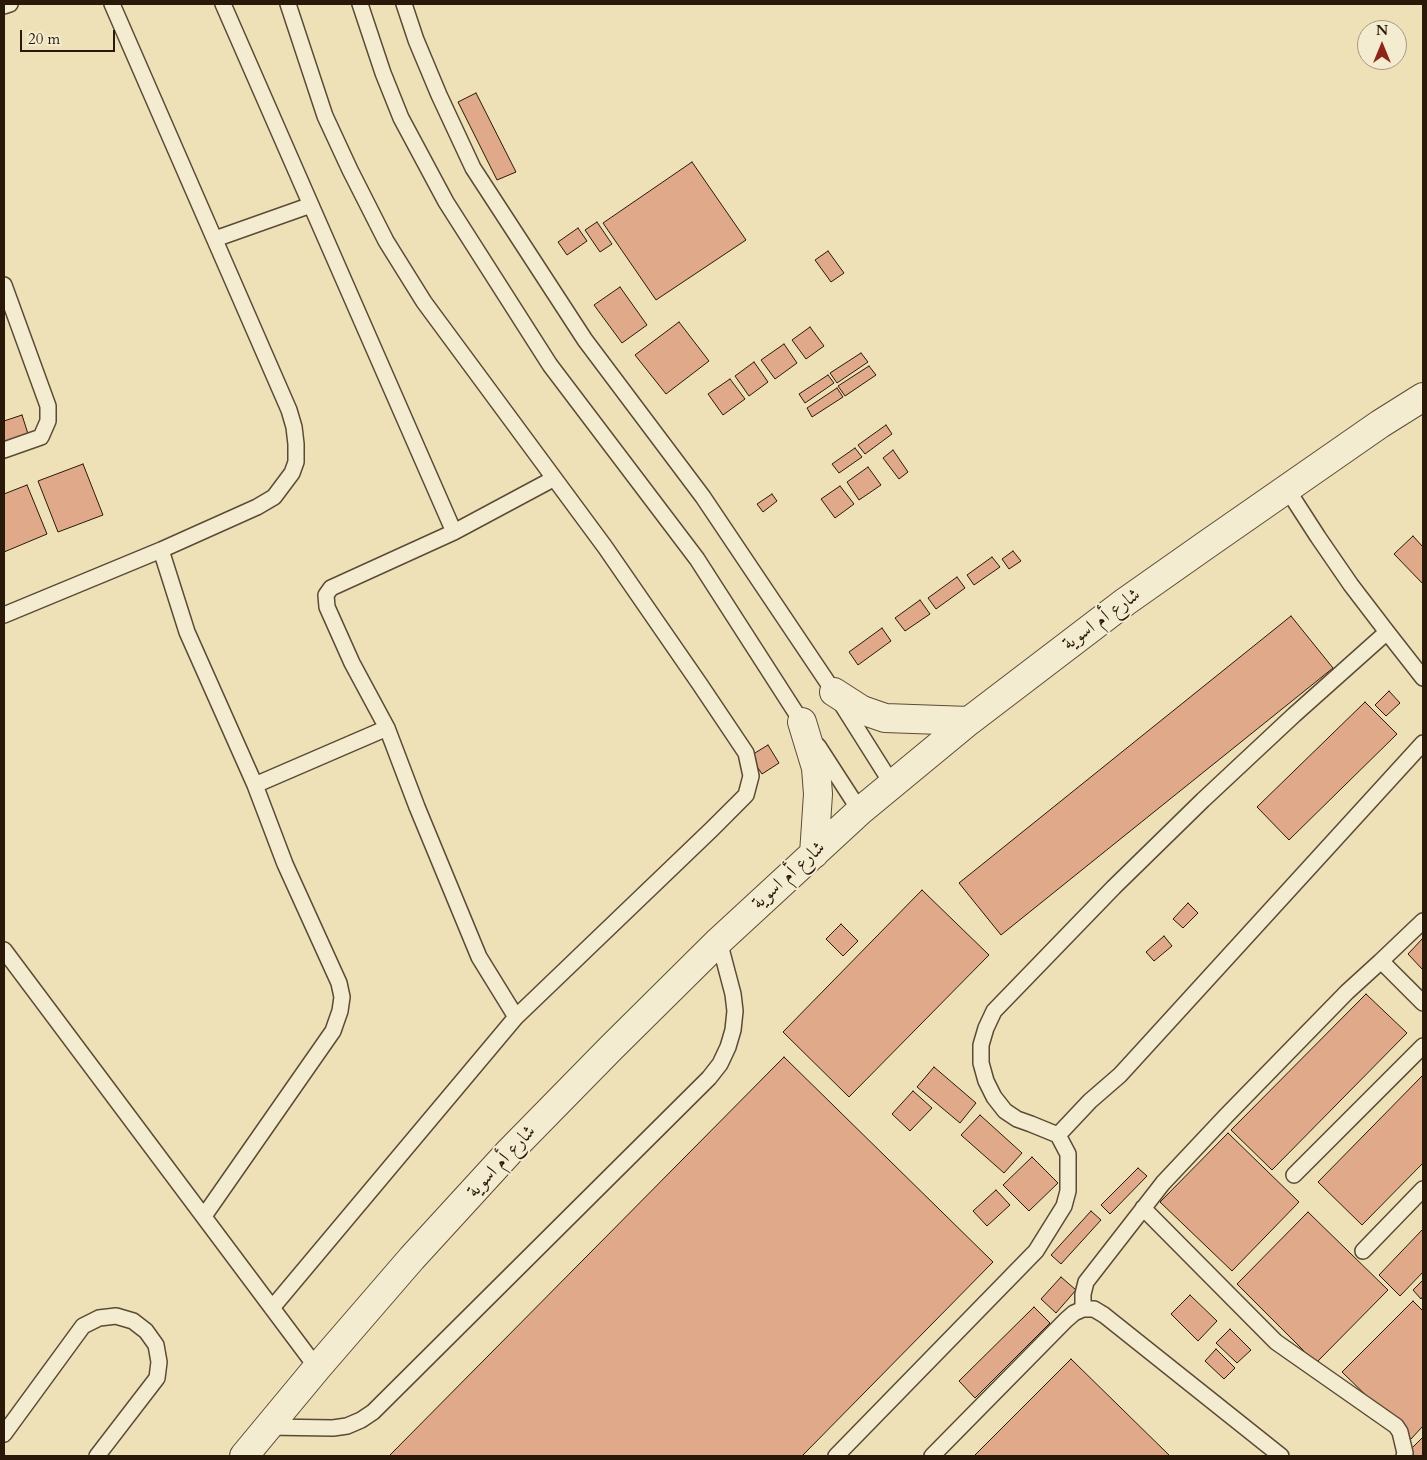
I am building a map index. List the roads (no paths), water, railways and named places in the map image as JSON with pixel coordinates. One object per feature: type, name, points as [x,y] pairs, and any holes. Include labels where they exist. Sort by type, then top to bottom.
[{"type":"street","name":"شارع أم اسوية","points":[[244,1456],[412,1258],[510,1151],[719,941],[860,811],[1046,661],[1133,597],[1380,424],[1423,397]]},
{"type":"street","points":[[834,692],[862,710],[885,718],[969,722]]},
{"type":"street","points":[[802,722],[816,768],[818,794],[814,854]]},
{"type":"lane","points":[[4,6],[10,4]]},
{"type":"lane","points":[[4,615],[161,550],[257,507],[274,496],[292,474],[296,462],[294,427],[289,410],[112,4]]},
{"type":"lane","points":[[224,4],[454,532]]},
{"type":"lane","points":[[272,1308],[516,1017],[746,795],[751,776],[746,753],[605,547],[424,302],[386,241],[325,116],[288,4]]},
{"type":"lane","points":[[360,4],[383,74],[401,118],[446,202],[550,365],[697,560],[860,811]]},
{"type":"lane","points":[[404,4],[416,40],[439,96],[473,168],[585,340],[703,496],[834,692],[892,784]]},
{"type":"lane","points":[[215,239],[311,205]]},
{"type":"lane","points":[[4,284],[48,406],[48,421],[40,437],[4,450]]},
{"type":"lane","points":[[516,1017],[479,957],[387,728],[352,663],[327,607],[326,595],[331,588],[454,532],[553,479]]},
{"type":"lane","points":[[1287,489],[1318,537],[1423,678]]},
{"type":"lane","points":[[161,550],[187,632],[254,785],[285,864],[339,983],[342,997],[340,1011],[333,1031],[204,1216]]},
{"type":"lane","points":[[836,1456],[1036,1251],[1064,1206],[1068,1191],[1068,1154],[1058,1135],[1017,1119],[1005,1111],[994,1097],[986,1081],[982,1063],[982,1046],[986,1028],[994,1011],[1114,887],[1196,806],[1387,632]]},
{"type":"lane","points":[[254,785],[387,728]]},
{"type":"lane","points":[[1058,1135],[1090,1101],[1120,1075],[1423,743]]},
{"type":"lane","points":[[1083,1309],[1083,1294],[1086,1282],[1163,1183],[1347,992],[1423,921]]},
{"type":"lane","points":[[267,1427],[348,1426],[373,1412],[709,1078],[720,1064],[728,1047],[734,1020],[733,994],[719,941]]},
{"type":"lane","points":[[4,950],[317,1368]]},
{"type":"lane","points":[[1381,961],[1423,1002]]},
{"type":"lane","points":[[1294,1176],[1423,1046]]},
{"type":"lane","points":[[1363,1252],[1423,1189]]},
{"type":"lane","points":[[1143,1208],[1276,1342],[1396,1426],[1400,1432],[1404,1456]]},
{"type":"lane","points":[[932,1456],[1066,1320],[1074,1313],[1083,1309],[1094,1309],[1104,1315],[1281,1456]]},
{"type":"lane","points":[[4,1434],[83,1326],[99,1318],[116,1316],[132,1321],[146,1331],[156,1345],[159,1362],[157,1378],[97,1456]]}]
